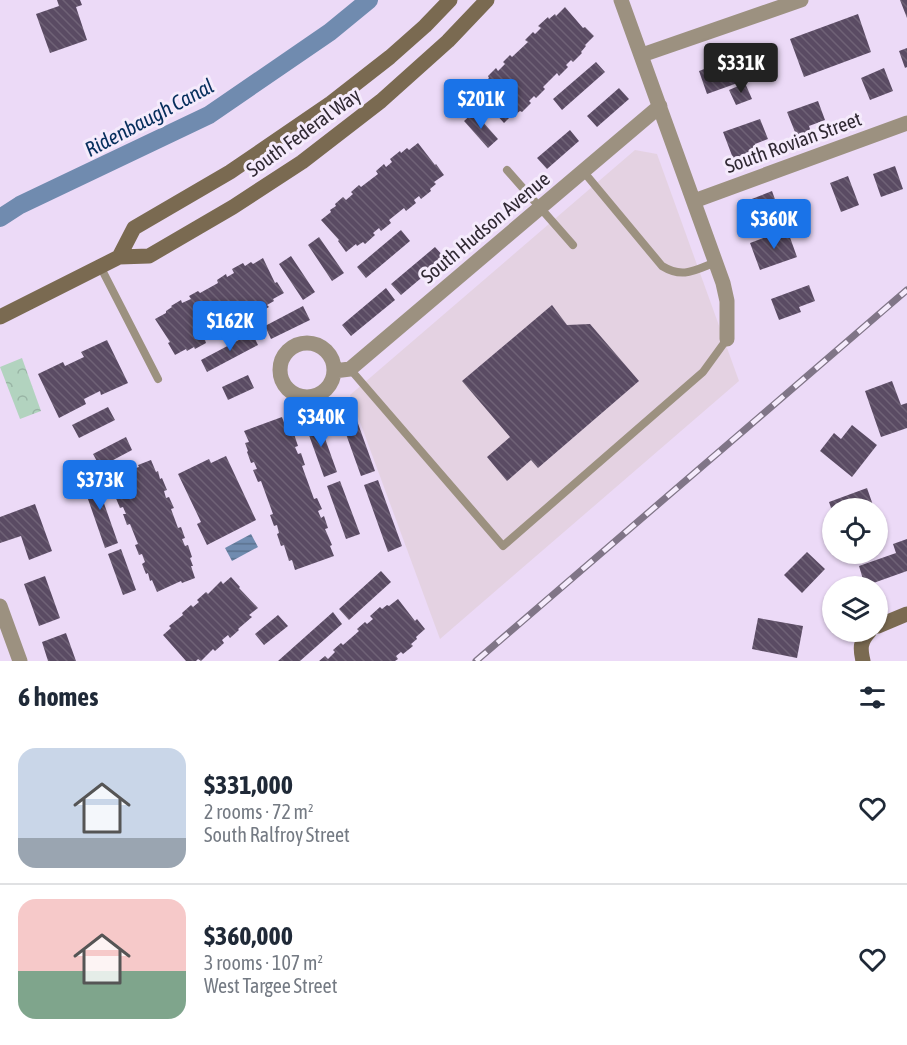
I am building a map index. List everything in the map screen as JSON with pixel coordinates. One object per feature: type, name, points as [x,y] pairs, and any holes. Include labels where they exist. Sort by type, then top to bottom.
[{"type":"main road","name":"South Federal Way","points":[[119,257],[134,228],[230,172],[331,104],[390,57],[450,0]]},
{"type":"main road","name":"South Federal Way","points":[[0,317],[119,257],[149,256],[233,207],[303,162],[381,101],[448,41],[487,0]]},
{"type":"main road","points":[[888,622],[907,614]]},
{"type":"main road","points":[[863,661],[861,649],[864,642]]},
{"type":"street","points":[[621,0],[723,283],[727,301],[727,339]]},
{"type":"street","points":[[642,55],[801,0]]},
{"type":"street","name":"South Hudson Avenue","points":[[342,370],[660,106]]},
{"type":"street","name":"South Rovian Street","points":[[694,201],[907,123]]},
{"type":"street","points":[[0,606],[20,661]]},
{"type":"lane","points":[[507,170],[573,245]]},
{"type":"lane","points":[[583,171],[662,266],[672,272],[684,273],[716,262]]},
{"type":"lane","points":[[100,266],[158,379]]},
{"type":"lane","points":[[342,370],[503,546],[703,372],[727,339]]},
{"type":"shaded area","points":[[635,150],[657,154],[739,381],[440,639],[350,395]]},
{"type":"green space","points":[[22,358],[41,411],[20,419],[0,367]]},
{"type":"water","points":[[251,534],[258,547],[232,561],[225,548]]},
{"type":"building","points":[[57,0],[80,0],[82,5],[76,7],[87,40],[50,53],[36,14],[59,6]]},
{"type":"building","points":[[900,0],[907,0],[907,18]]},
{"type":"building","points":[[565,7],[583,28],[585,27],[594,36],[585,45],[582,53],[566,65],[568,67],[559,76],[557,73],[536,98],[534,96],[529,101],[531,103],[522,112],[514,116],[513,114],[504,123],[476,93],[496,68],[498,71],[510,55],[512,57],[528,42],[525,40],[533,32],[535,34],[541,28],[538,26],[548,17],[549,19],[555,14],[556,16]]},
{"type":"building","points":[[858,14],[871,52],[804,77],[790,39]]},
{"type":"building","points":[[907,48],[907,67],[905,68],[899,51]]},
{"type":"building","points":[[734,58],[743,81],[707,94],[699,71]]},
{"type":"building","points":[[596,62],[605,72],[562,110],[553,99]]},
{"type":"building","points":[[884,68],[893,91],[870,100],[861,78]]},
{"type":"building","points":[[745,83],[752,99],[736,105],[729,90]]},
{"type":"building","points":[[619,88],[629,99],[597,127],[587,116]]},
{"type":"building","points":[[818,101],[825,120],[809,126],[811,132],[797,137],[787,112]]},
{"type":"building","points":[[474,112],[498,139],[488,148],[464,121]]},
{"type":"building","points":[[760,119],[768,139],[755,144],[760,157],[736,166],[723,132]]},
{"type":"building","points":[[570,130],[579,141],[547,169],[537,158]]},
{"type":"building","points":[[418,143],[444,175],[434,182],[436,184],[430,189],[431,191],[421,199],[419,196],[414,200],[416,203],[406,211],[404,208],[389,220],[391,223],[381,231],[379,228],[365,244],[363,242],[357,246],[356,244],[346,252],[339,240],[321,220],[343,197],[346,200],[359,185],[361,187],[378,174],[376,171],[384,164],[386,167],[392,162],[390,159],[400,151],[401,153],[407,148],[409,150]]},
{"type":"building","points":[[895,166],[903,189],[881,197],[873,174]]},
{"type":"building","points":[[848,176],[859,205],[841,212],[830,183]]},
{"type":"building","points":[[772,191],[782,219],[754,229],[744,202]]},
{"type":"building","points":[[787,229],[797,257],[760,270],[750,243]]},
{"type":"building","points":[[401,230],[410,241],[366,278],[357,267]]},
{"type":"building","points":[[319,237],[344,273],[332,281],[308,245]]},
{"type":"building","points":[[435,247],[445,258],[401,295],[391,284]]},
{"type":"building","points":[[291,256],[315,292],[303,300],[279,264]]},
{"type":"building","points":[[263,258],[275,283],[277,282],[284,293],[273,299],[274,301],[267,305],[269,307],[257,314],[256,311],[250,314],[251,317],[222,330],[224,333],[212,339],[211,336],[205,340],[206,343],[195,349],[194,347],[187,351],[186,349],[175,355],[168,343],[170,342],[155,319],[181,300],[182,303],[191,299],[189,296],[218,283],[217,280],[226,274],[227,277],[234,273],[232,269],[243,263],[245,266],[251,262],[253,264]]},
{"type":"building","points":[[809,285],[815,301],[799,307],[801,312],[779,320],[771,299]]},
{"type":"building","points":[[386,288],[395,300],[351,336],[342,325]]},
{"type":"building","points":[[552,305],[567,325],[590,324],[639,381],[538,468],[531,460],[507,481],[487,457],[510,437],[462,381]]},
{"type":"building","points":[[303,306],[310,320],[271,339],[265,326]]},
{"type":"building","points":[[252,333],[258,345],[207,372],[201,360]]},
{"type":"building","points":[[107,340],[128,383],[101,395],[100,391],[84,399],[86,404],[59,418],[38,374],[63,362],[65,366],[84,357],[81,352]]},
{"type":"building","points":[[248,375],[254,388],[228,400],[222,387]]},
{"type":"building","points":[[892,381],[901,405],[907,403],[907,428],[881,437],[865,391]]},
{"type":"building","points":[[351,404],[375,471],[361,476],[337,409]]},
{"type":"building","points":[[108,407],[115,420],[79,438],[72,425]]},
{"type":"building","points":[[282,417],[286,428],[289,427],[292,435],[294,434],[298,446],[295,447],[298,454],[301,453],[305,465],[302,466],[314,499],[317,498],[322,509],[318,511],[321,518],[324,516],[328,528],[325,529],[334,556],[295,570],[292,560],[289,561],[284,545],[281,546],[277,525],[274,526],[270,515],[273,514],[261,481],[258,482],[253,470],[257,469],[254,462],[251,463],[245,443],[249,442],[244,431]]},
{"type":"building","points":[[318,419],[337,472],[324,477],[305,424]]},
{"type":"building","points":[[852,425],[877,445],[852,477],[820,451],[834,433],[841,439]]},
{"type":"building","points":[[126,437],[132,450],[100,467],[93,454]]},
{"type":"building","points":[[226,456],[256,520],[207,545],[197,524],[201,522],[178,474],[209,459],[211,463]]},
{"type":"building","points":[[151,460],[167,490],[164,491],[166,498],[169,497],[174,508],[171,509],[178,528],[181,527],[185,546],[188,545],[195,578],[182,583],[181,581],[157,592],[142,564],[145,562],[135,545],[138,544],[130,524],[127,525],[123,507],[120,508],[115,496],[118,495],[113,475],[139,467],[138,465]]},
{"type":"building","points":[[94,475],[118,543],[105,548],[81,479]]},
{"type":"building","points":[[378,480],[402,546],[388,552],[364,485]]},
{"type":"building","points":[[340,481],[360,534],[346,539],[327,486]]},
{"type":"building","points":[[867,488],[870,498],[840,498]]},
{"type":"building","points":[[35,504],[52,551],[29,560],[21,536],[0,543],[0,517]]},
{"type":"building","points":[[907,539],[907,571],[888,578],[862,576],[859,566],[888,564],[888,556],[896,553],[893,544]]},
{"type":"building","points":[[121,549],[136,590],[123,595],[108,554]]},
{"type":"building","points":[[807,552],[825,569],[802,593],[784,575]]},
{"type":"building","points":[[381,571],[391,582],[349,620],[339,609]]},
{"type":"building","points":[[45,576],[60,618],[39,626],[24,584]]},
{"type":"building","points":[[231,577],[258,608],[249,615],[252,617],[230,638],[228,635],[222,640],[224,643],[215,651],[213,649],[201,661],[198,659],[186,661],[163,635],[171,628],[169,626],[183,615],[182,613],[191,605],[193,607],[199,602],[197,600],[206,592],[208,594],[221,581],[223,584]]},
{"type":"building","points":[[398,599],[415,621],[417,619],[425,629],[411,644],[413,646],[403,654],[401,652],[396,656],[398,659],[395,661],[319,661],[325,656],[328,659],[335,652],[333,650],[341,643],[343,645],[359,631],[357,629],[365,622],[367,624],[373,619],[370,616],[380,607],[382,609],[389,606]]},
{"type":"building","points":[[333,612],[342,624],[300,661],[278,661]]},
{"type":"building","points":[[278,615],[288,626],[264,645],[255,634]]},
{"type":"building","points":[[758,618],[803,626],[797,658],[752,649]]},
{"type":"building","points":[[66,633],[76,661],[48,661],[42,642]]},
{"type":"waterway","name":"Ridenbaugh Canal","points":[[0,218],[20,205],[209,115],[330,32],[369,0]]},
{"type":"railway","points":[[476,661],[907,290]]}]
